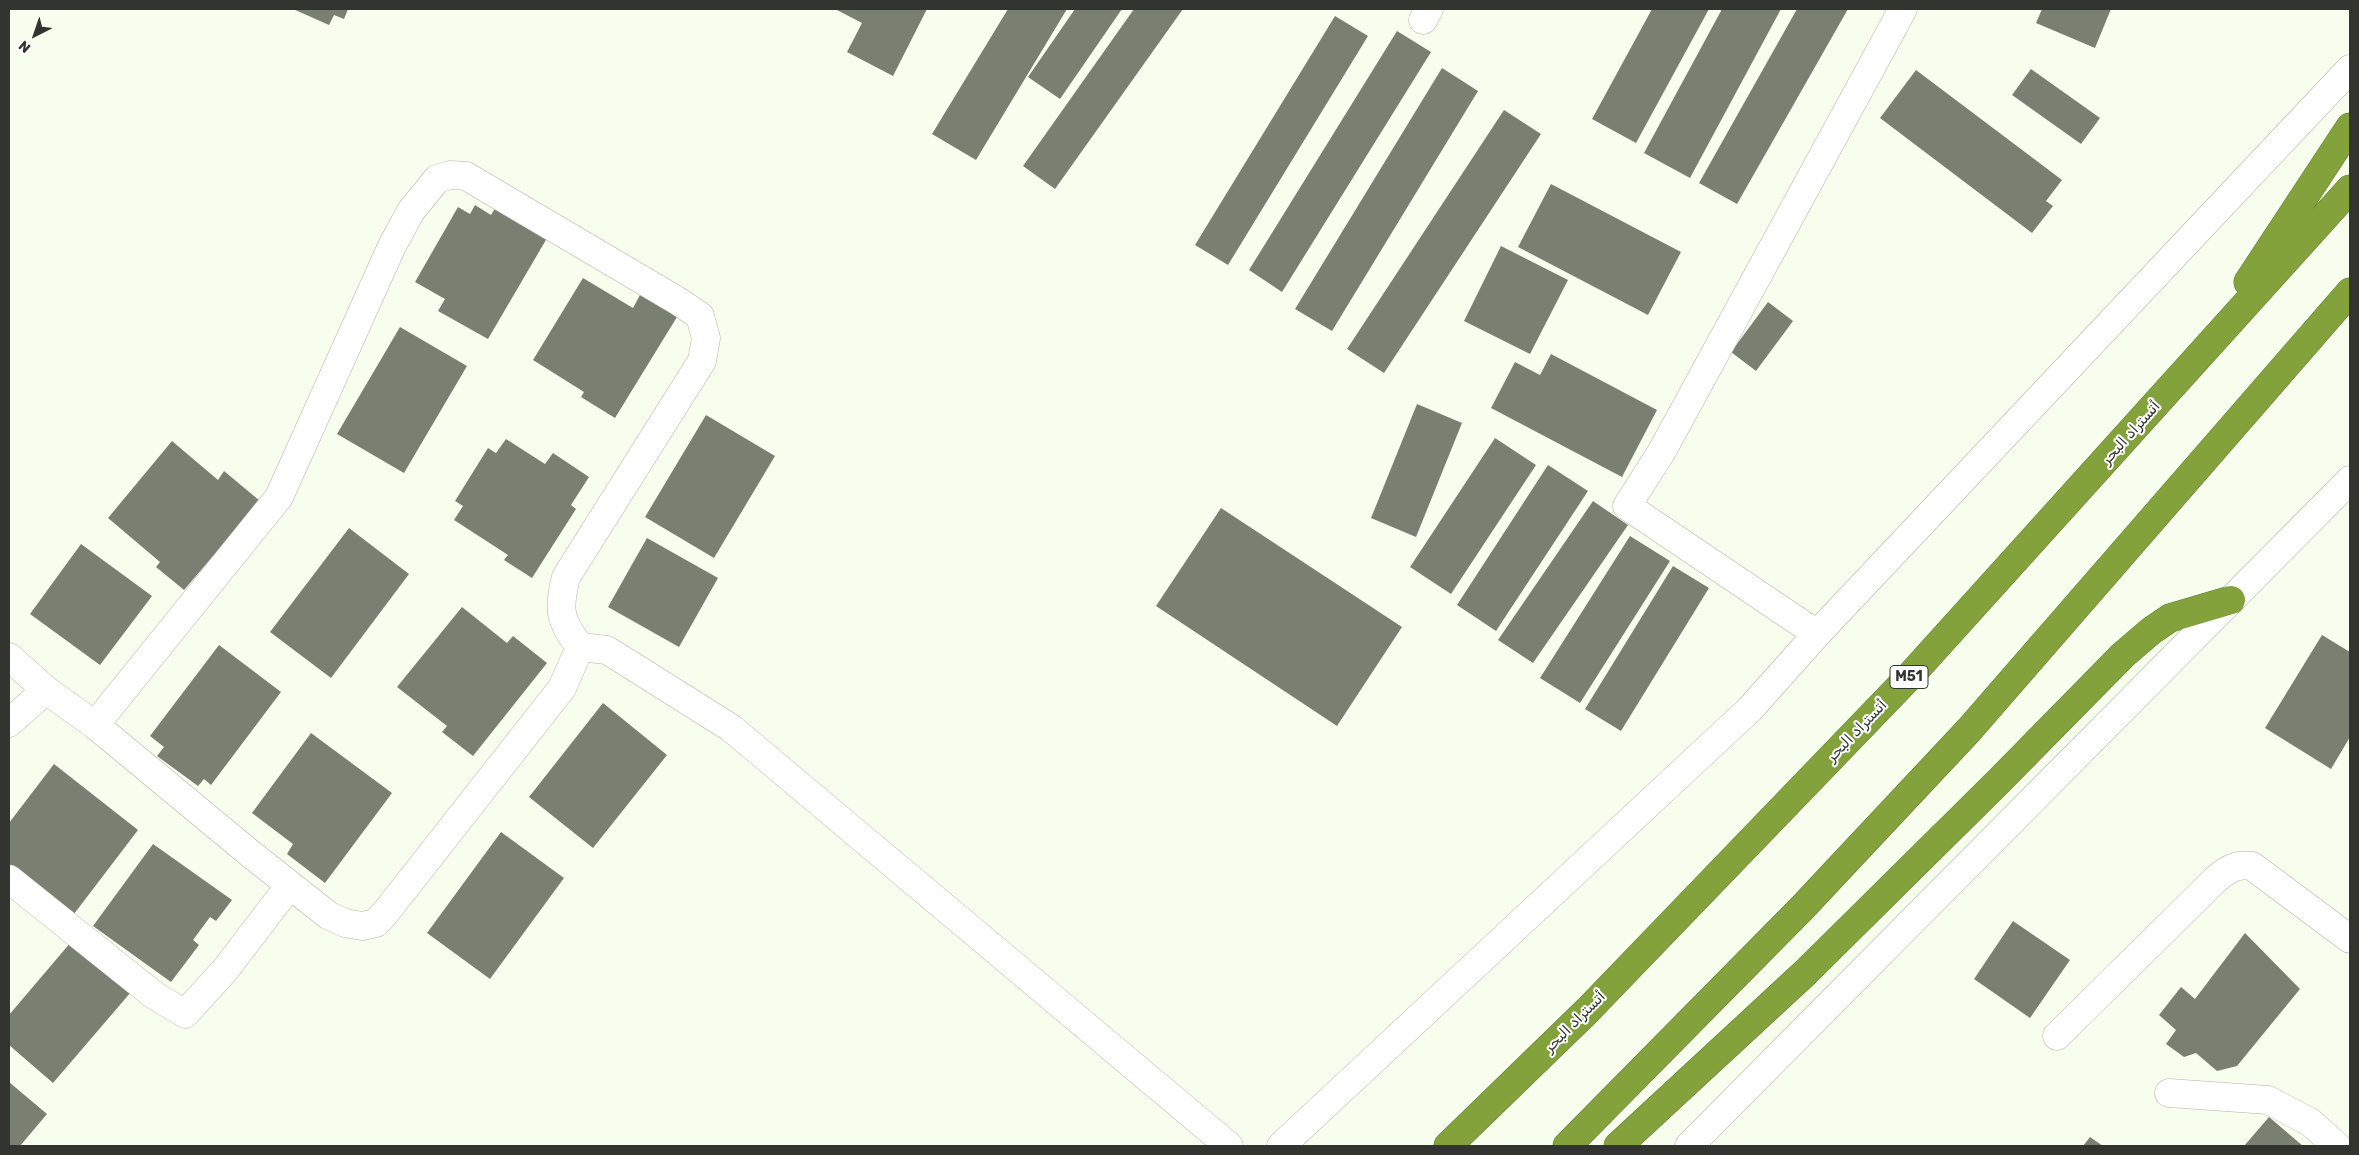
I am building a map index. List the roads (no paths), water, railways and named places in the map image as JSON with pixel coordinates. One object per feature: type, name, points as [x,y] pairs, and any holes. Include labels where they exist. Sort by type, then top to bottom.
[{"type":"highway","points":[[2196,361],[2350,127]]},
{"type":"highway","name":"أتستراد البحر","points":[[1448,1146],[1588,1010],[1910,676],[2350,189]]},
{"type":"highway","points":[[1567,1146],[1803,907],[1969,730],[2350,292]]},
{"type":"highway","points":[[1618,1146],[1806,972],[2000,781],[2123,655],[2151,630],[2170,618],[2231,600]]},
{"type":"street","points":[[1818,634],[1627,506],[1662,451],[1903,9]]},
{"type":"street","points":[[1281,1146],[1750,709],[1818,634],[2350,70]]},
{"type":"street","points":[[95,725],[279,497],[392,246],[421,196],[436,179],[450,175],[466,176],[678,301],[700,316],[706,338],[702,361],[566,577],[560,602],[565,623],[580,647]]},
{"type":"street","points":[[1689,1146],[2350,480]]},
{"type":"street","points":[[9,657],[46,690],[95,725],[328,915],[345,923],[362,926],[376,923],[562,688],[580,647]]},
{"type":"street","points":[[580,647],[607,650],[731,728],[1229,1146]]},
{"type":"street","points":[[9,723],[46,690]]},
{"type":"street","points":[[2057,1036],[2216,879],[2228,869],[2240,865],[2252,866],[2350,939]]},
{"type":"street","points":[[9,879],[154,995],[185,1014],[225,970],[290,885]]},
{"type":"street","points":[[2169,1093],[2268,1100],[2310,1122],[2337,1146]]}]
